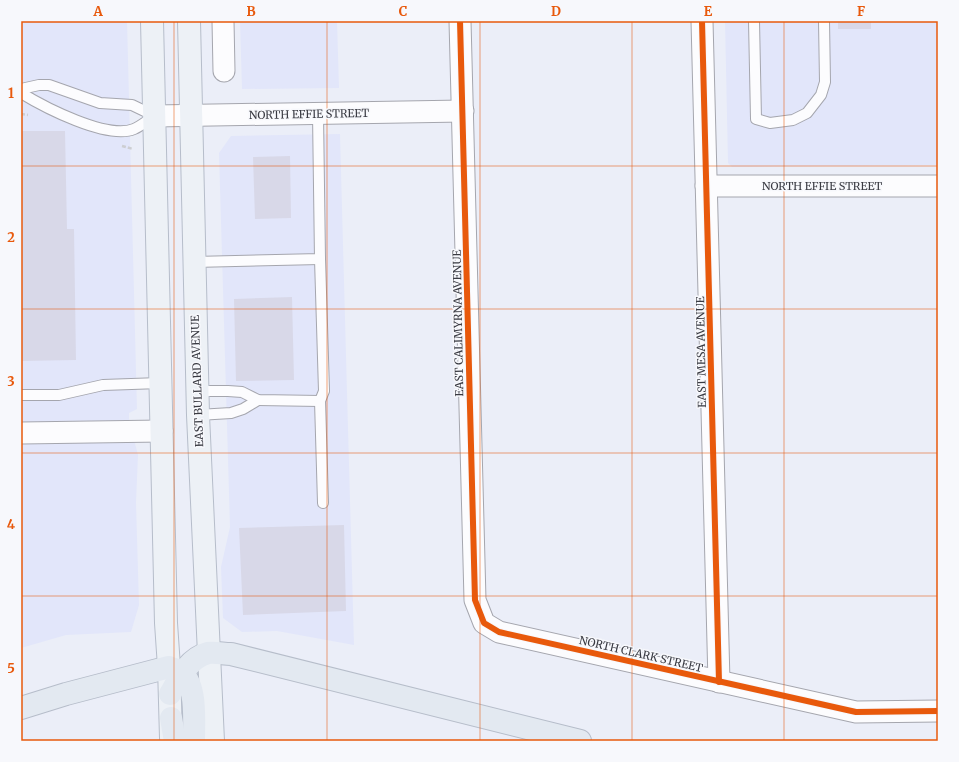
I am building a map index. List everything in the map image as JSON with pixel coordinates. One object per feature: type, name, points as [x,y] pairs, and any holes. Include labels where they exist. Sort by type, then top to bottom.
[{"type":"highway","points":[[21,708],[66,694],[176,670],[209,653],[231,654],[580,741]]},
{"type":"highway","points":[[176,670],[189,683],[192,693],[194,741]]},
{"type":"highway","points":[[171,718],[175,741]]},
{"type":"main road","points":[[152,21],[166,623],[176,670],[170,694],[171,741]]},
{"type":"main road","name":"EAST BULLARD AVENUE","points":[[189,21],[197,392],[213,741]]},
{"type":"street","points":[[223,21],[224,71]]},
{"type":"street","name":"EAST CALIMYRNA AVENUE","points":[[460,21],[475,600],[484,623]]},
{"type":"street","name":"EAST MESA AVENUE","points":[[702,21],[719,682]]},
{"type":"street","name":"NORTH EFFIE STREET","points":[[155,116],[463,111]]},
{"type":"street","name":"NORTH EFFIE STREET","points":[[706,186],[938,186]]},
{"type":"street","points":[[21,433],[162,431]]},
{"type":"street","name":"NORTH CLARK STREET","points":[[484,623],[499,632],[856,712],[938,711]]},
{"type":"lane","points":[[754,21],[756,120],[770,122],[793,120],[807,113],[821,95],[825,82],[824,21]]},
{"type":"lane","points":[[21,89],[39,85],[49,85],[100,103],[132,105],[155,116]]},
{"type":"lane","points":[[21,93],[38,104],[81,122],[108,130],[121,131],[133,129],[155,116]]},
{"type":"lane","points":[[318,114],[324,391],[320,401],[322,503]]},
{"type":"lane","points":[[194,262],[320,259]]},
{"type":"lane","points":[[21,395],[59,395],[103,385],[160,383]]},
{"type":"lane","points":[[197,392],[242,392],[258,400],[320,401]]},
{"type":"lane","points":[[198,415],[231,413],[243,409],[258,400]]},
{"type":"shaded area","points":[[21,21],[127,21],[137,409],[129,413],[129,421],[138,455],[136,503],[139,605],[131,632],[66,635],[21,648]]},
{"type":"shaded area","points":[[240,21],[337,21],[339,88],[242,89]]},
{"type":"shaded area","points":[[725,21],[938,21],[938,165],[732,167],[728,163]]},
{"type":"shaded area","points":[[340,134],[354,645],[277,631],[242,632],[223,618],[221,567],[230,527],[219,153],[231,136]]},
{"type":"building","points":[[838,21],[871,21],[871,29],[838,29]]},
{"type":"building","points":[[21,131],[65,131],[67,229],[74,229],[76,360],[21,361]]},
{"type":"building","points":[[290,156],[291,218],[255,219],[253,157]]},
{"type":"building","points":[[292,297],[294,380],[236,381],[234,299]]},
{"type":"building","points":[[344,525],[346,611],[243,615],[239,528]]},
{"type":"cycle path","points":[[460,21],[475,600],[484,623],[499,632],[856,712],[938,711]]},
{"type":"cycle path","points":[[702,21],[719,682]]}]
